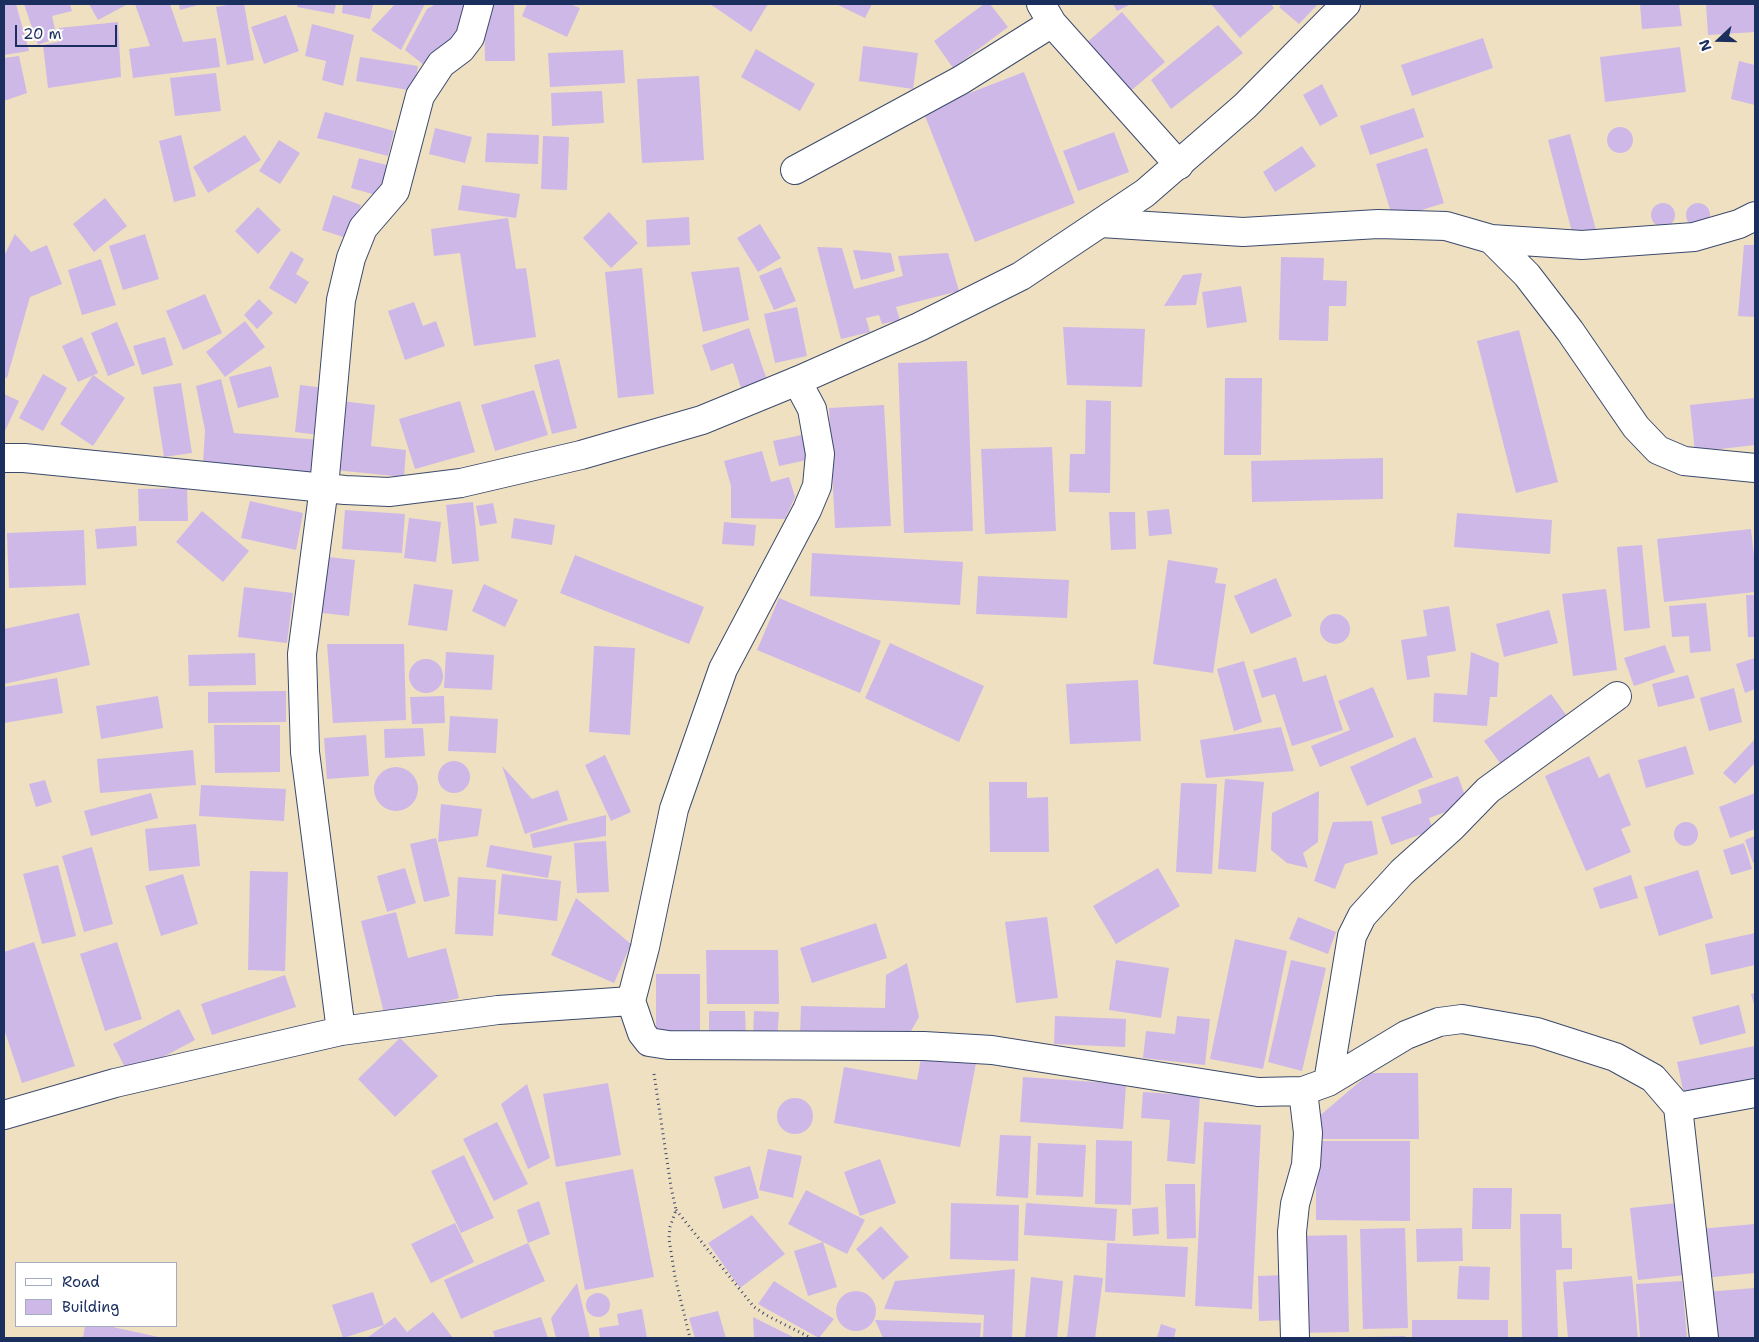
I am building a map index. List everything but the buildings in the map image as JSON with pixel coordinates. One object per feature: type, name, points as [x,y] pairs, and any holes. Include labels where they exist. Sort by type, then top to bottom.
[{"type":"street","points":[[342,1031],[305,752],[302,654],[324,487],[341,300],[351,258],[363,228],[395,191],[420,96],[429,79],[441,64],[461,49],[470,38],[480,4]]},
{"type":"street","points":[[4,458],[24,458],[346,490],[389,492],[462,483],[580,455],[702,420],[798,381],[919,327],[1021,276],[1145,193],[1245,106],[1346,4]]},
{"type":"street","points":[[795,170],[961,80],[1047,14],[1179,164]]},
{"type":"street","points":[[1101,223],[1243,232],[1378,224],[1446,226],[1491,239],[1582,245],[1694,237],[1739,224],[1755,216]]},
{"type":"street","points":[[1491,239],[1527,276],[1570,331],[1636,427],[1658,450],[1684,461],[1755,468]]},
{"type":"street","points":[[798,381],[812,409],[820,454],[817,486],[807,510],[723,668],[674,809],[645,947],[631,1001],[642,1033],[649,1042],[668,1045],[924,1046],[992,1050],[1258,1092],[1303,1091],[1328,1082],[1406,1035],[1439,1022],[1462,1019],[1537,1032],[1614,1057],[1653,1078],[1678,1106],[1704,1338]]},
{"type":"street","points":[[1328,1082],[1352,936],[1362,916],[1402,872],[1452,827],[1488,790],[1617,696]]},
{"type":"street","points":[[4,1115],[115,1083],[342,1031],[498,1010],[631,1001]]},
{"type":"street","points":[[1295,1338],[1292,1232],[1295,1204],[1306,1165],[1308,1133],[1303,1091]]},
{"type":"street","points":[[1678,1106],[1755,1093]]},
{"type":"path","points":[[649,1042],[670,1187],[676,1210],[754,1307],[811,1338]]},
{"type":"path","points":[[676,1210],[670,1227],[669,1239],[675,1277],[690,1338]]}]
